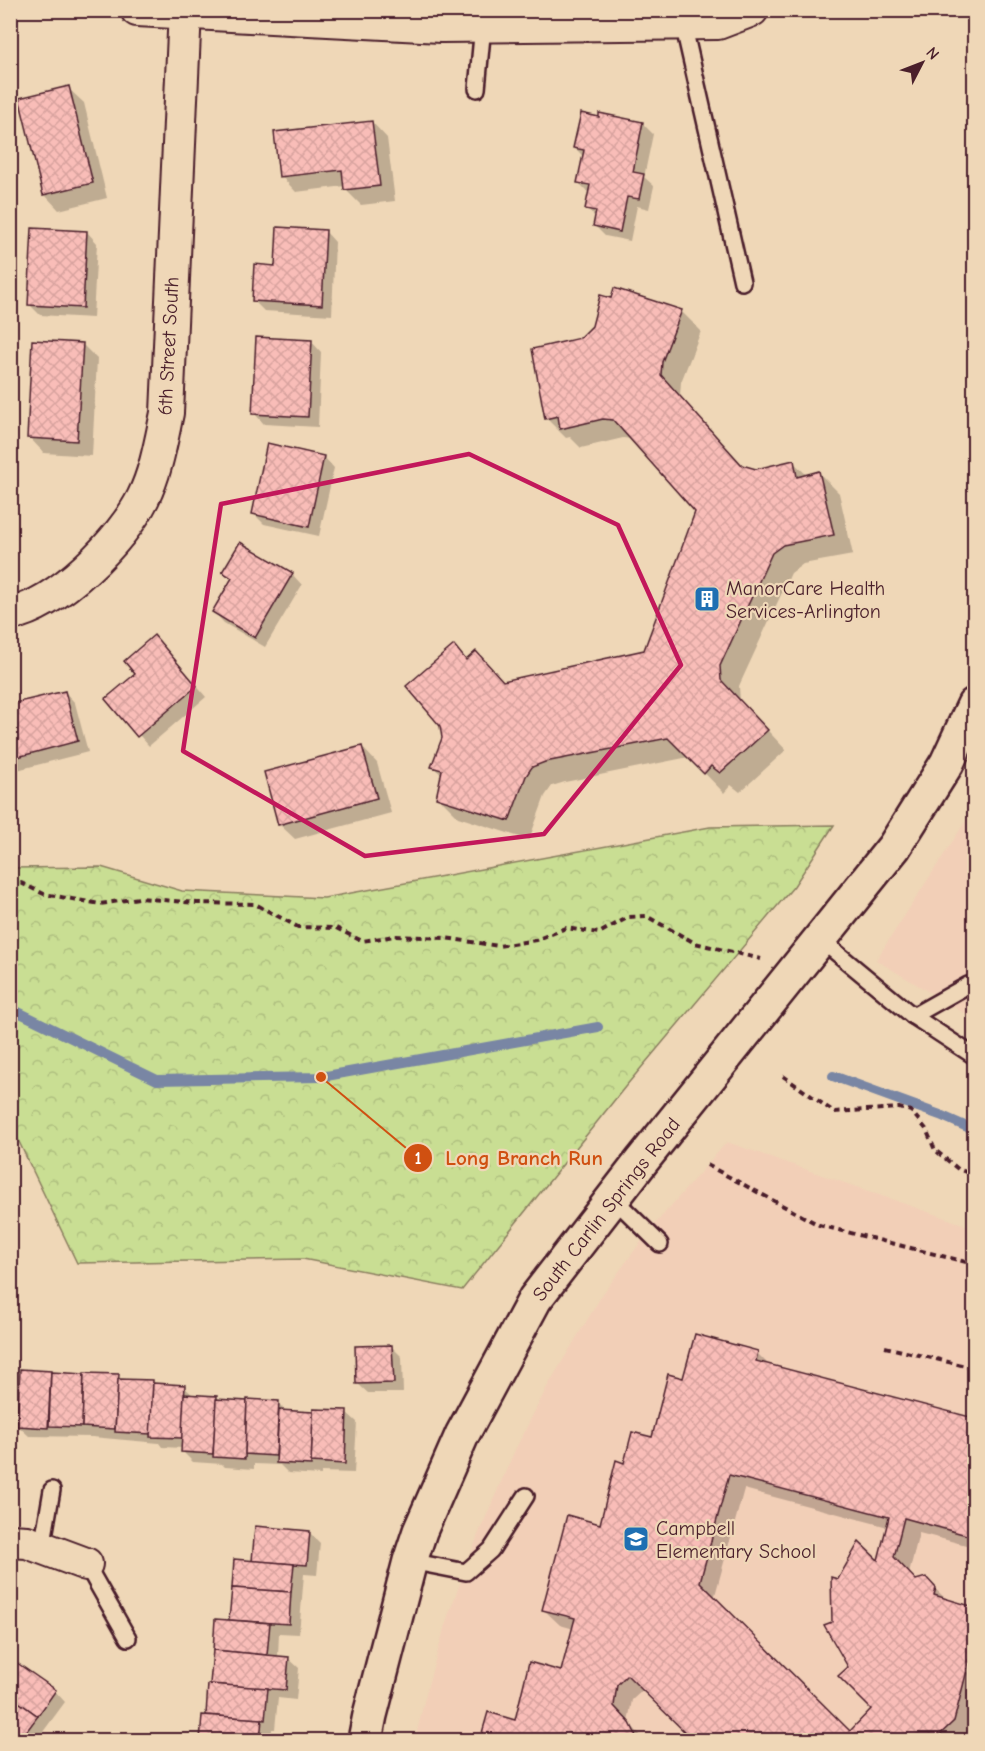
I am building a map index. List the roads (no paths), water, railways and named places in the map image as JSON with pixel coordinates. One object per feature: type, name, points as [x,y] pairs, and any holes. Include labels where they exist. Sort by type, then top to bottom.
[{"type":"main road","name":"South Carlin Springs Road","points":[[365,1740],[410,1561],[420,1531],[462,1435],[535,1299],[894,847],[947,764],[975,705]]},
{"type":"street","points":[[137,10],[470,20],[682,17],[718,23],[752,10]]},
{"type":"street","name":"6th Street South","points":[[10,614],[51,596],[84,571],[118,536],[143,498],[157,459],[167,413],[184,12]]},
{"type":"street","points":[[10,1541],[27,1542],[86,1564]]},
{"type":"lane","points":[[682,17],[742,282]]},
{"type":"lane","points":[[470,20],[477,89]]},
{"type":"lane","points":[[820,939],[914,1016],[975,1056]]},
{"type":"lane","points":[[914,1016],[968,985]]},
{"type":"lane","points":[[613,1198],[660,1244]]},
{"type":"lane","points":[[42,1548],[52,1490]]},
{"type":"lane","points":[[410,1561],[466,1572],[491,1550],[526,1496]]},
{"type":"lane","points":[[86,1564],[128,1638]]},
{"type":"waterway","points":[[10,1008],[157,1080],[321,1077],[598,1027]]},
{"type":"waterway","points":[[833,1076],[940,1115],[974,1130]]},
{"type":"place","name":"ManorCare Health Services-Arlington","points":[[707,599]]},
{"type":"place","name":"Long Branch Run","points":[[321,1077]]},
{"type":"place","name":"Campbell Elementary School","points":[[636,1539]]}]
